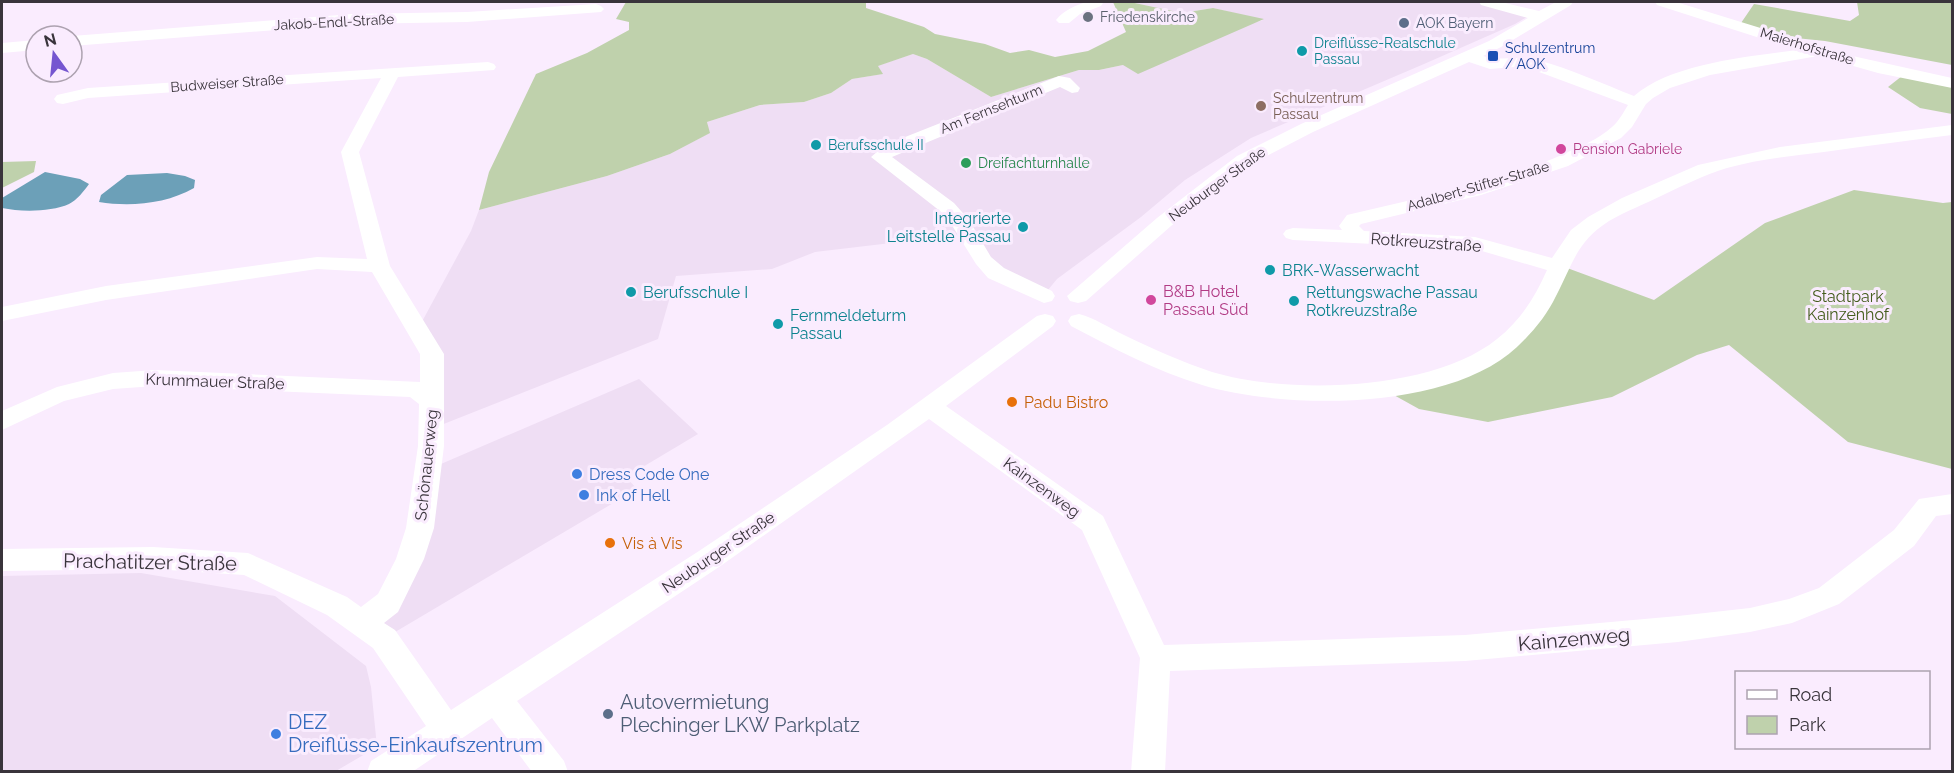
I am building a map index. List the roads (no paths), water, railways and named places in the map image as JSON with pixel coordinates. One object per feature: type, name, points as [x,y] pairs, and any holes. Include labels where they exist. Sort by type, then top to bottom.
[{"type":"street","points":[[1064,20],[1075,11],[1096,3],[1094,2]]},
{"type":"street","points":[[1486,2],[1543,17]]},
{"type":"street","name":"Neuburger Straße","points":[[1078,296],[1164,222],[1244,160],[1307,128],[1469,56],[1543,17],[1566,2]]},
{"type":"street","name":"Maierhofstraße","points":[[1662,2],[1905,75],[1953,83]]},
{"type":"street","name":"Jakob-Endl-Straße","points":[[84,40],[352,19],[467,17],[596,9]]},
{"type":"street","points":[[2,48],[24,46]]},
{"type":"street","name":"Adalbert-Stifter-Straße","points":[[1358,237],[1349,226],[1354,219],[1483,188],[1607,141],[1628,121],[1636,102],[1659,87],[1685,76],[1819,51]]},
{"type":"street","points":[[1469,56],[1490,63],[1534,64],[1636,102]]},
{"type":"street","name":"Budweiser Straße","points":[[63,99],[88,93],[488,67]]},
{"type":"street","name":"Schönauerweg","points":[[362,623],[388,603],[414,549],[420,528],[431,446],[432,354],[379,266],[350,152],[392,72]]},
{"type":"street","name":"Am Fernsehturm","points":[[1044,296],[996,273],[983,260],[962,224],[947,207],[880,157],[891,149],[1059,81],[1072,88]]},
{"type":"street","points":[[1079,321],[1124,345],[1228,384],[1306,392],[1352,392],[1413,384],[1460,370],[1503,346],[1534,314],[1545,297],[1567,247],[1586,227],[1629,202],[1704,169],[1786,151],[1953,130]]},
{"type":"street","name":"Rotkreuzstraße","points":[[1293,234],[1475,243],[1557,266]]},
{"type":"street","points":[[2,314],[106,293],[317,264],[379,266]]},
{"type":"street","points":[[1057,292],[1078,296],[1084,301],[1087,312],[1079,321],[1063,326],[1040,318],[1035,308],[1039,299],[1057,292]]},
{"type":"street","name":"Neuburger Straße","points":[[383,771],[709,559],[930,407],[1045,321]]},
{"type":"street","name":"Krummauer Straße","points":[[2,421],[57,395],[112,381],[155,378],[416,389],[432,401]]},
{"type":"street","name":"Kainzenweg","points":[[930,407],[1093,523],[1155,658],[1148,771]]},
{"type":"street","name":"Kainzenweg","points":[[1155,658],[1476,647],[1678,629],[1750,620],[1792,611],[1828,596],[1904,538],[1928,506],[1953,504]]},
{"type":"street","name":"Prachatitzer Straße","points":[[2,560],[153,558],[248,564],[314,594],[384,639],[447,730]]},
{"type":"street","points":[[496,698],[552,771]]},
{"type":"water","points":[[45,172],[80,179],[89,184],[75,200],[62,207],[36,210],[2,208],[2,198]]},
{"type":"water","points":[[167,173],[195,180],[194,188],[172,198],[148,203],[99,202],[101,195],[127,175]]},
{"type":"place","name":"Friedenskirche","points":[[1088,17]]},
{"type":"place","name":"AOK Bayern","points":[[1404,23]]},
{"type":"place","name":"Dreiflüsse-Realschule Passau","points":[[1302,51]]},
{"type":"place","name":"Schulzentrum / AOK","points":[[1493,56]]},
{"type":"place","name":"Schulzentrum Passau","points":[[1261,106]]},
{"type":"place","name":"Berufsschule II","points":[[816,145]]},
{"type":"place","name":"Pension Gabriele","points":[[1561,149]]},
{"type":"place","name":"Dreifachturnhalle","points":[[966,163]]},
{"type":"place","name":"Integrierte Leitstelle Passau","points":[[1023,227]]},
{"type":"place","name":"BRK-Wasserwacht","points":[[1270,270]]},
{"type":"place","name":"Berufsschule I","points":[[631,292]]},
{"type":"place","name":"B&B Hotel Passau Süd","points":[[1151,300]]},
{"type":"place","name":"Rettungswache Passau Rotkreuzstraße","points":[[1294,301]]},
{"type":"place","name":"Fernmeldeturm Passau","points":[[778,324]]},
{"type":"place","name":"Padu Bistro","points":[[1012,402]]},
{"type":"place","name":"Dress Code One","points":[[577,474]]},
{"type":"place","name":"Ink of Hell","points":[[584,495]]},
{"type":"place","name":"Vis à Vis","points":[[610,543]]},
{"type":"place","name":"Autovermietung Plechinger LKW Parkplatz","points":[[608,714]]},
{"type":"place","name":"DEZ Dreiflüsse-Einkaufszentrum","points":[[276,734]]},
{"type":"park label","name":"Stadtpark Kainzenhof","points":[[1848,305]]}]
